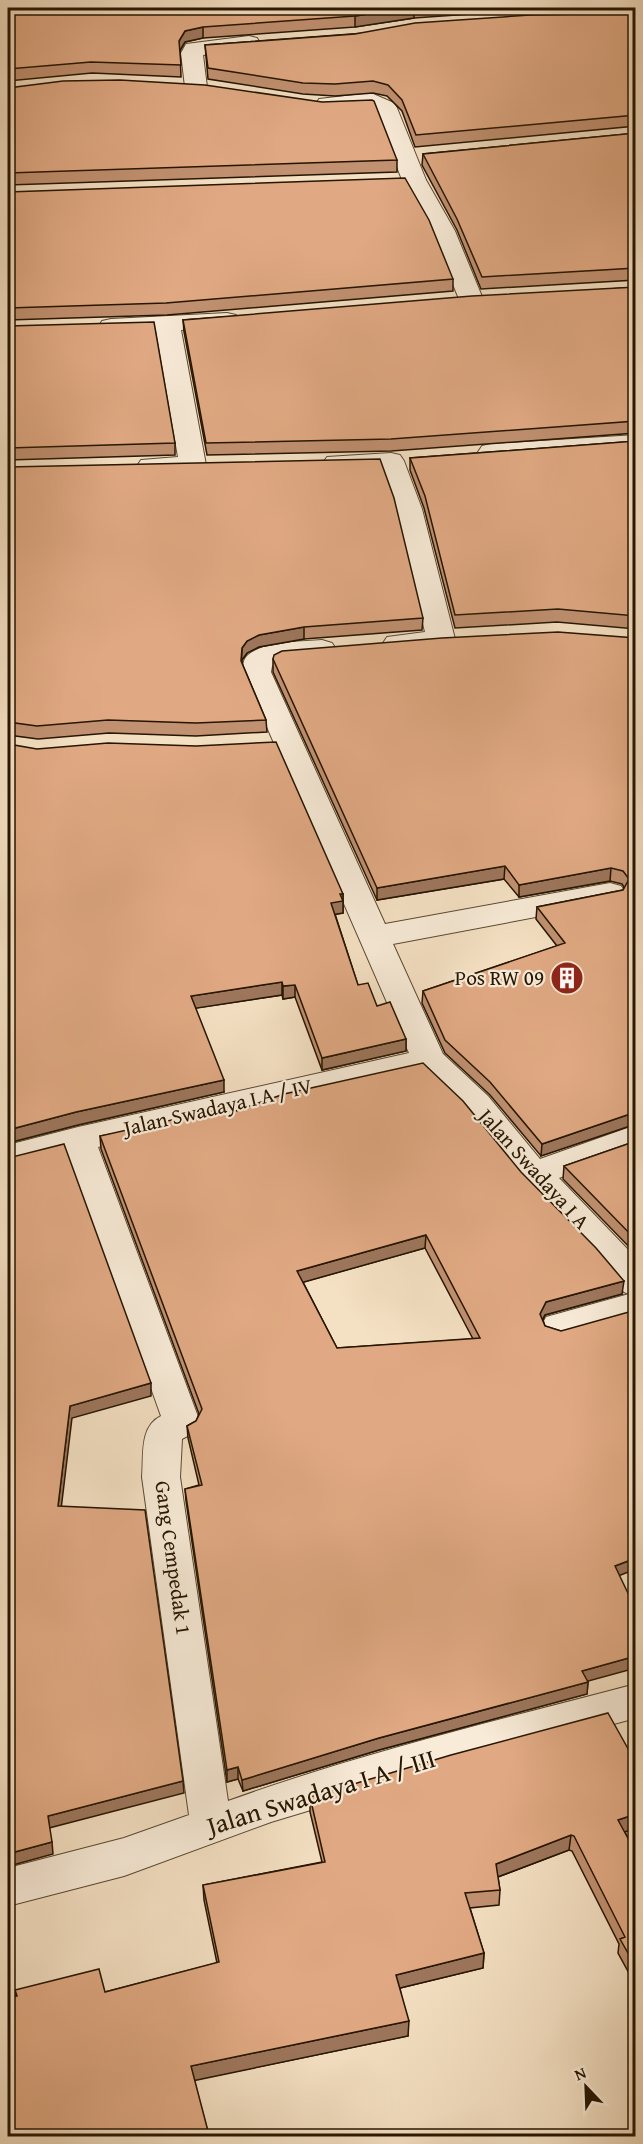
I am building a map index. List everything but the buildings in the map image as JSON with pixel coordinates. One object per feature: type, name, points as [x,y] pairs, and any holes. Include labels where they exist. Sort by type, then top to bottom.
[{"type":"street","points":[[173,86],[206,88],[192,53],[195,48],[273,42]]},
{"type":"street","points":[[304,102],[336,105],[371,100],[386,108],[416,155],[414,180],[443,231],[471,299]]},
{"type":"street","points":[[390,181],[414,180]]},
{"type":"street","points":[[87,327],[247,319]]},
{"type":"street","points":[[121,467],[204,465],[166,324]]},
{"type":"street","points":[[470,454],[636,443]]},
{"type":"street","points":[[309,464],[402,460],[409,509],[453,638],[277,653],[258,661],[258,672],[276,742],[373,937],[429,1060]]},
{"type":"street","points":[[373,937],[610,893]]},
{"type":"street","name":"Jalan Swadaya I A / IV","points":[[8,1157],[78,1139],[429,1060]]},
{"type":"street","name":"Jalan Swadaya I A","points":[[429,1060],[476,1104],[534,1174],[608,1250],[636,1283]]},
{"type":"street","points":[[534,1174],[636,1137]]},
{"type":"street","name":"Gang Cempedak 1","points":[[78,1139],[182,1422],[165,1431],[161,1476],[211,1825]]},
{"type":"street","points":[[559,1327],[636,1306]]},
{"type":"street","name":"Jalan Swadaya I A / III","points":[[8,1887],[124,1857],[270,1804],[636,1701]]},
{"type":"waterway","points":[[544,8],[552,35]]},
{"type":"place","name":"Pos RW 09","points":[[567,978]]}]
